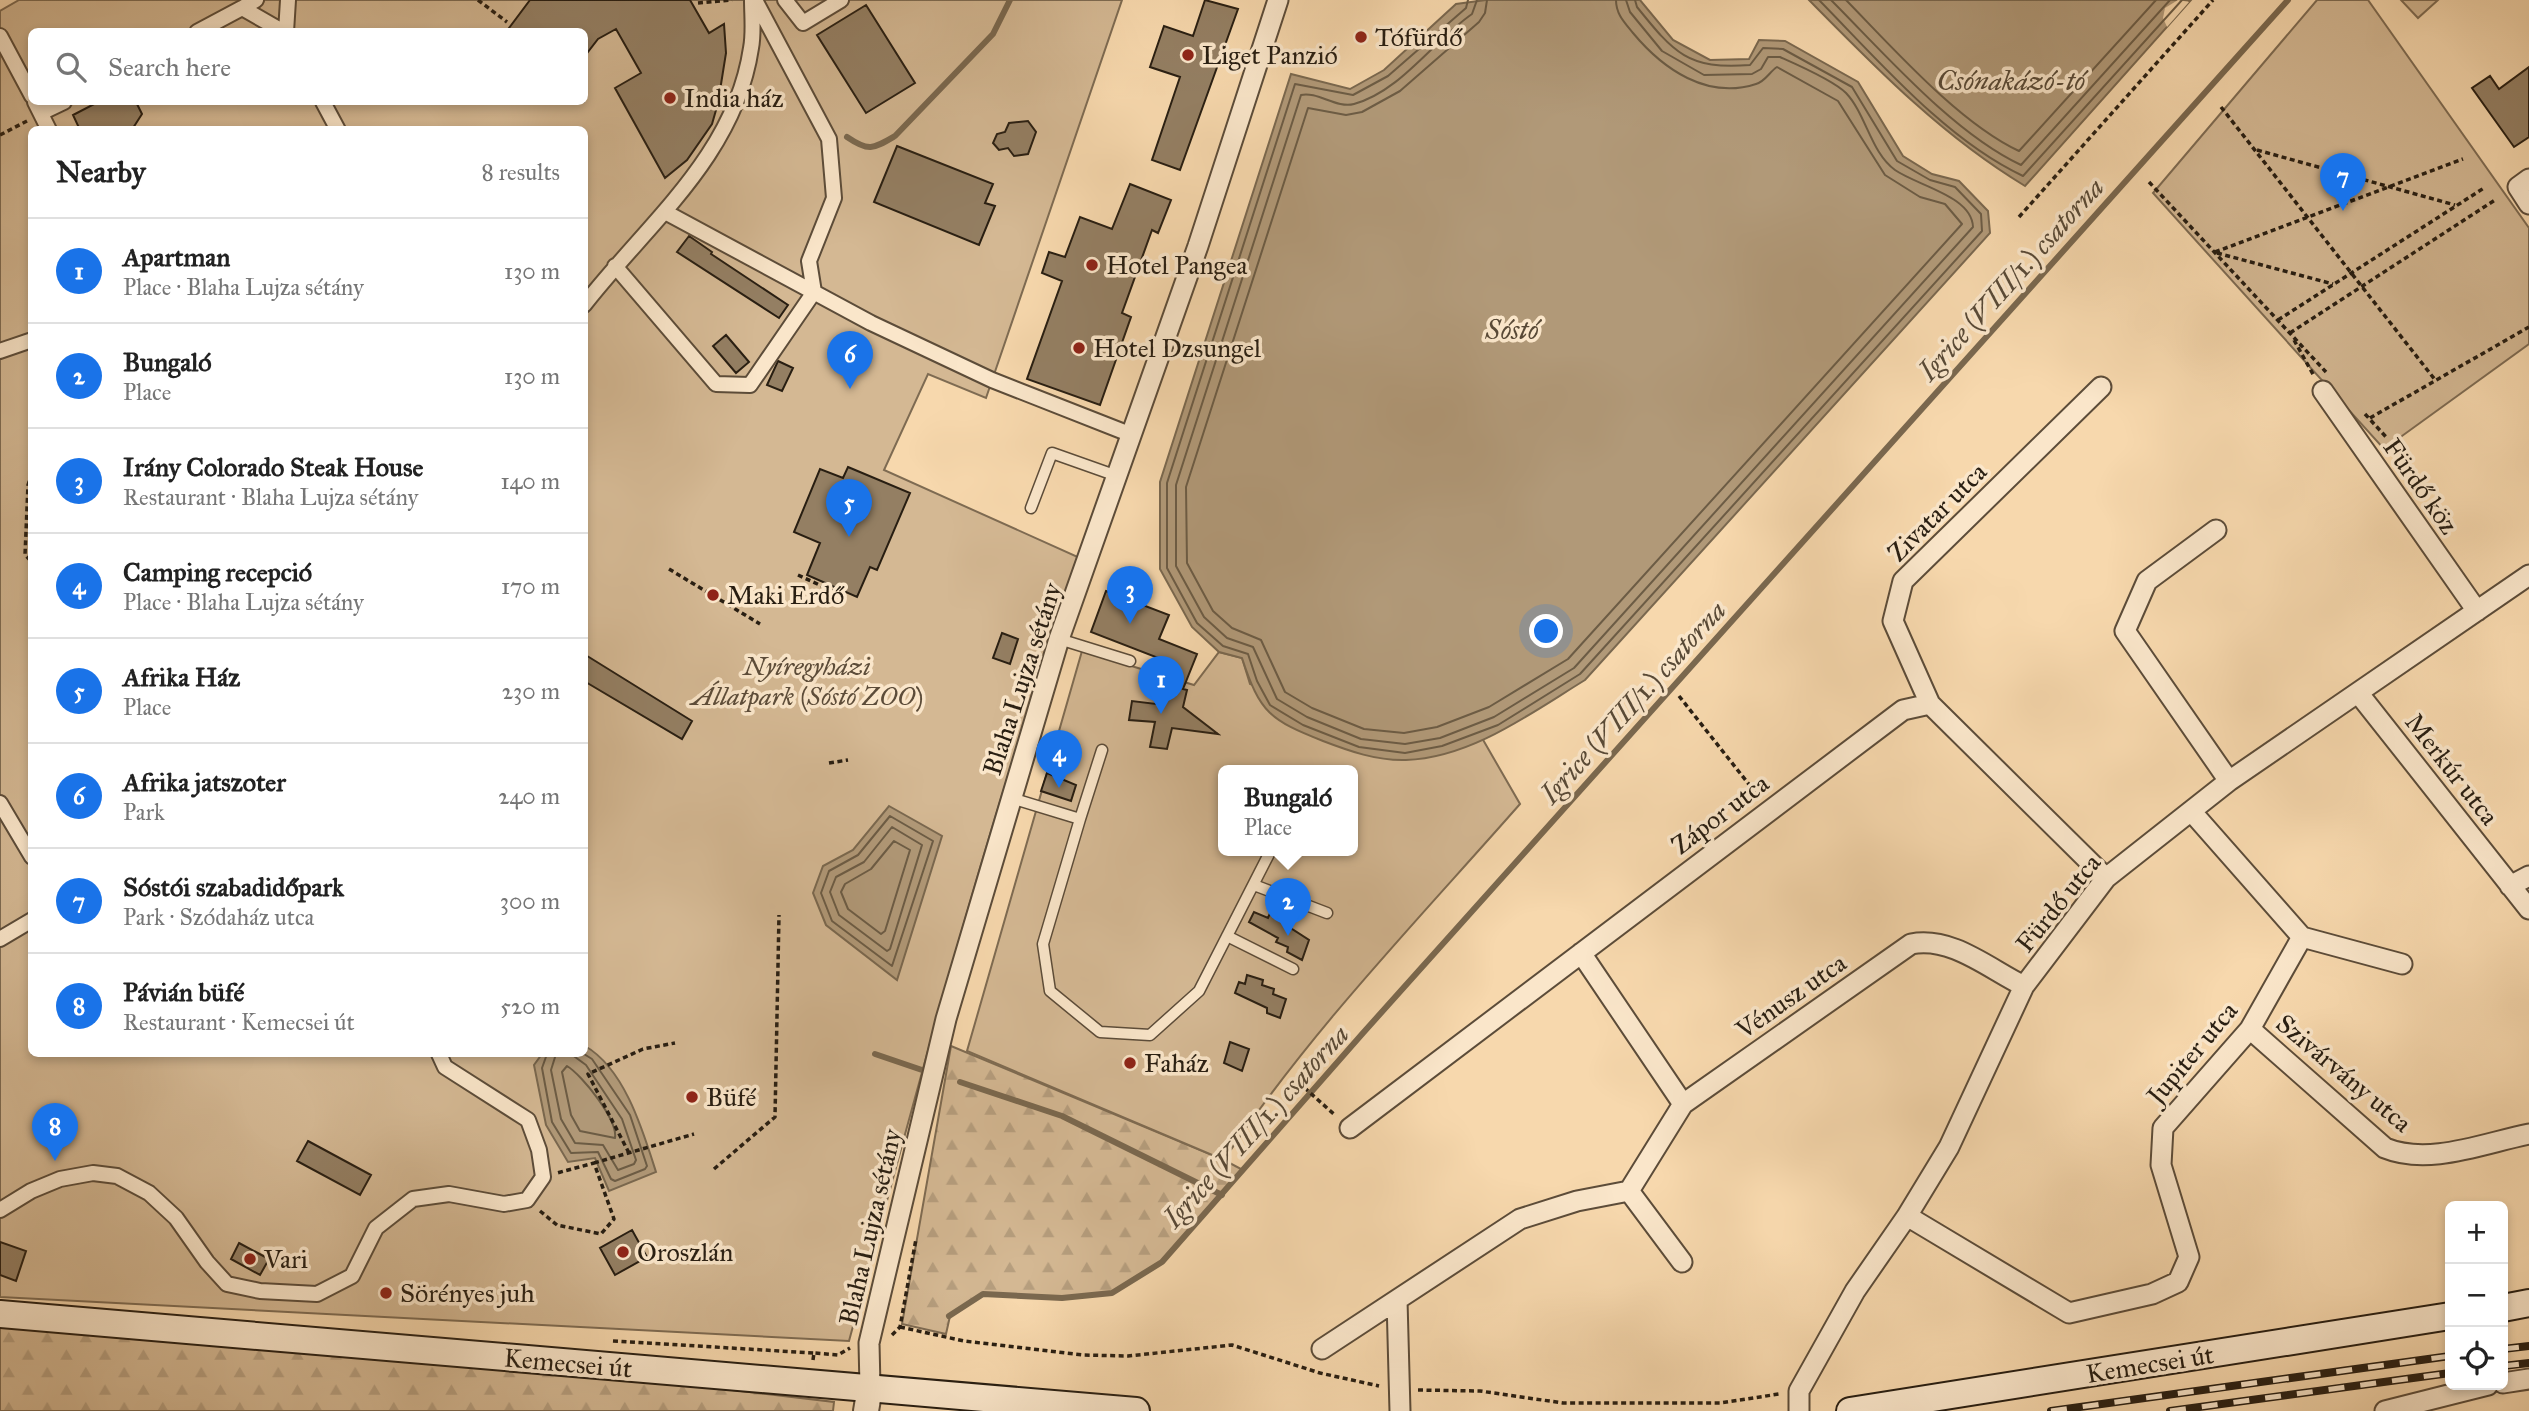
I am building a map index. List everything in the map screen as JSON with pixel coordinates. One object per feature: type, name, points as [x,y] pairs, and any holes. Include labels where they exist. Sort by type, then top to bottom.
[{"type":"main road","points":[[2508,1306],[2529,1303]]},
{"type":"main road","name":"Kemecsei út","points":[[0,1314],[868,1399],[1136,1411]]},
{"type":"main road","name":"Kemecsei út","points":[[1850,1411],[2445,1317]]},
{"type":"street","points":[[204,28],[256,0]]},
{"type":"street","points":[[285,28],[288,0]]},
{"type":"street","points":[[588,300],[615,266],[667,213],[720,137],[737,103],[751,48],[753,0]]},
{"type":"street","points":[[615,266],[716,384],[750,385],[814,292],[809,261],[834,198],[829,139],[753,0]]},
{"type":"street","points":[[785,0],[803,23],[841,0]]},
{"type":"street","name":"Blaha Lujza sétány","points":[[868,1399],[869,1343],[943,1033],[1059,639],[1118,477],[1278,0]]},
{"type":"street","points":[[242,8],[278,28]]},
{"type":"street","points":[[0,36],[28,88]]},
{"type":"street","points":[[325,105],[336,126]]},
{"type":"street","points":[[38,107],[47,126]]},
{"type":"street","points":[[2523,183],[2529,204]]},
{"type":"street","points":[[667,213],[814,292],[992,380],[1132,435]]},
{"type":"street","points":[[0,351],[28,341]]},
{"type":"street","name":"Fürdő köz","points":[[2328,385],[2477,611]]},
{"type":"street","name":"Zivatar utca","points":[[1930,704],[1893,621],[1903,581],[2101,387]]},
{"type":"street","points":[[2216,530],[2147,581],[2125,631],[2229,781]]},
{"type":"street","name":"Fürdő utca","points":[[1799,1411],[1799,1391],[1804,1381],[1855,1292],[1908,1216],[1950,1147],[2024,986],[2106,878],[2229,781],[2529,575]]},
{"type":"street","name":"Merkúr utca","points":[[2359,694],[2529,909]]},
{"type":"street","points":[[1930,704],[2106,878]]},
{"type":"street","name":"Zápor utca","points":[[1350,1128],[1903,710],[1930,704]]},
{"type":"street","points":[[0,803],[28,850]]},
{"type":"street","points":[[2191,811],[2302,937],[2402,964]]},
{"type":"street","points":[[2510,886],[2529,877]]},
{"type":"street","points":[[0,939],[28,922]]},
{"type":"street","name":"Jupiter utca","points":[[1908,1216],[2069,1313],[2152,1294],[2178,1282],[2189,1257],[2161,1165],[2163,1128],[2250,1029],[2302,937]]},
{"type":"street","name":"Vénusz utca","points":[[1629,1191],[1683,1104],[1911,944],[1928,941],[1954,948],[2024,986]]},
{"type":"street","points":[[1581,953],[1683,1104]]},
{"type":"street","name":"Szivárvány utca","points":[[2250,1029],[2385,1148],[2403,1155],[2422,1156],[2529,1134]]},
{"type":"street","points":[[0,1210],[31,1191],[60,1180],[93,1172],[117,1176],[149,1193],[176,1218],[207,1262],[227,1284],[260,1291],[317,1294],[352,1276],[376,1228],[413,1199],[449,1194],[504,1204],[527,1200],[543,1177],[539,1150],[528,1120],[445,1067],[440,1057]]},
{"type":"street","points":[[1322,1349],[1520,1219],[1577,1201],[1629,1191],[1682,1262]]},
{"type":"street","points":[[1397,1300],[1397,1390],[1400,1411]]},
{"type":"street","points":[[2508,1381],[2529,1378]]},
{"type":"street","points":[[2385,1411],[2468,1390]]},
{"type":"lane","points":[[1031,508],[1052,453],[1118,477]]},
{"type":"lane","points":[[1059,639],[1130,661]]},
{"type":"lane","points":[[1102,750],[1043,944],[1050,991],[1100,1032],[1150,1035],[1199,991],[1268,856]]},
{"type":"lane","points":[[1012,798],[1080,819]]},
{"type":"lane","points":[[1254,885],[1326,913]]},
{"type":"lane","points":[[1227,936],[1293,970]]},
{"type":"path","points":[[478,0],[507,22]]},
{"type":"path","points":[[698,3],[732,0]]},
{"type":"path","points":[[2019,216],[2213,0]]},
{"type":"path","points":[[0,135],[38,107]]},
{"type":"path","points":[[2221,107],[2436,381]]},
{"type":"path","points":[[2255,149],[2456,206]]},
{"type":"path","points":[[2215,252],[2463,159]]},
{"type":"path","points":[[2149,182],[2289,332],[2328,385]]},
{"type":"path","points":[[2278,320],[2484,188]]},
{"type":"path","points":[[2289,332],[2495,200]]},
{"type":"path","points":[[2215,252],[2333,284]]},
{"type":"path","points":[[2369,418],[2529,327]]},
{"type":"path","points":[[2289,332],[2328,385]]},
{"type":"path","points":[[2360,409],[2387,438]]},
{"type":"path","points":[[28,485],[25,555],[28,558]]},
{"type":"path","points":[[670,569],[760,624]]},
{"type":"path","points":[[798,575],[841,595]]},
{"type":"path","points":[[1679,696],[1769,810]]},
{"type":"path","points":[[829,763],[848,760]]},
{"type":"path","points":[[714,1169],[775,1117],[779,915]]},
{"type":"path","points":[[629,1153],[588,1074],[643,1049],[675,1043]]},
{"type":"path","points":[[1298,1083],[1323,1104]]},
{"type":"path","points":[[543,1177],[694,1134]]},
{"type":"path","points":[[527,1200],[557,1225],[601,1234],[614,1219],[594,1163]]},
{"type":"path","points":[[900,1327],[964,1341],[1083,1355],[1128,1356],[1232,1345],[1320,1373],[1397,1390],[1480,1391],[1563,1404],[1720,1403],[1776,1394]]},
{"type":"green space","name":"Nyíregyházi Állatpark (Sóstó ZOO)","points":[[19,0],[1122,0],[986,398],[928,374],[884,470],[1080,558],[1015,751],[986,849],[849,1341],[0,1297],[0,11]]},
{"type":"green space","points":[[2317,0],[2368,0],[2529,228],[2529,344],[2384,449],[2153,193]]},
{"type":"green space","points":[[2401,0],[2438,0],[2418,18]]},
{"type":"green space","points":[[1082,651],[1194,685],[1219,652],[1242,658],[1250,684],[1444,753],[1482,738],[1520,804],[1329,1021],[1257,1112],[1224,1160],[967,1051]]},
{"type":"green space","points":[[951,1046],[1243,1170],[1162,1262],[1112,1293],[1062,1298],[983,1294],[950,1316],[946,1334],[902,1324]]},
{"type":"green space","points":[[0,1326],[475,1360],[834,1402],[833,1411],[0,1411]]},
{"type":"water","name":"Sóstó","points":[[1486,0],[1640,0],[1673,40],[1710,60],[1749,59],[1759,40],[1785,41],[1858,82],[1903,156],[1932,174],[1959,181],[1988,211],[1990,233],[1585,680],[1477,743],[1430,757],[1384,759],[1333,745],[1279,720],[1262,703],[1242,658],[1219,652],[1192,627],[1160,569],[1160,482],[1291,74],[1350,89],[1384,70],[1456,4]]},
{"type":"water","name":"Csónakázó-tó","points":[[1809,0],[2191,0],[2025,186],[1966,146],[1911,100]]},
{"type":"water","points":[[889,806],[942,836],[897,980],[826,925],[813,893],[823,866],[853,850]]},
{"type":"water","points":[[588,1048],[599,1056],[622,1085],[631,1102],[656,1172],[609,1191],[595,1158],[568,1162],[546,1125],[534,1065],[540,1057],[588,1057]]},
{"type":"pier","points":[[2178,0],[2189,2],[2167,27],[2163,18],[2165,8]]},
{"type":"building","points":[[530,0],[690,0],[709,33],[724,24],[726,53],[712,124],[687,160],[665,178],[615,88],[641,73],[616,29],[598,39],[588,52],[588,28],[509,28]]},
{"type":"building","points":[[1205,0],[1238,9],[1180,170],[1152,160],[1180,77],[1150,67],[1164,26],[1193,36]]},
{"type":"building","points":[[866,5],[915,83],[866,113],[817,35]]},
{"type":"building","points":[[2529,67],[2529,137],[2514,147],[2472,88],[2490,76],[2499,89]]},
{"type":"building","points":[[92,105],[138,105],[142,114],[134,126],[78,126],[73,115]]},
{"type":"building","points":[[1028,121],[1036,132],[1028,154],[1014,156],[1008,148],[999,150],[993,143],[997,134],[1005,132],[1009,123]]},
{"type":"building","points":[[897,146],[993,184],[985,203],[995,206],[979,245],[874,202]]},
{"type":"building","points":[[1130,184],[1171,200],[1158,233],[1152,230],[1122,313],[1131,317],[1100,405],[1027,379],[1062,281],[1042,273],[1049,252],[1065,257],[1080,217],[1112,229]]},
{"type":"building","points":[[689,236],[712,252],[711,254],[788,305],[779,318],[677,252]]},
{"type":"building","points":[[726,335],[749,362],[736,373],[713,346]]},
{"type":"building","points":[[778,361],[793,368],[782,391],[767,385]]},
{"type":"building","points":[[848,467],[910,493],[877,570],[870,567],[857,597],[807,575],[820,543],[794,532],[820,469],[843,478]]},
{"type":"building","points":[[1106,591],[1169,615],[1159,639],[1197,654],[1183,689],[1187,690],[1183,707],[1218,734],[1172,728],[1167,749],[1150,747],[1155,722],[1129,720],[1132,701],[1156,704],[1174,664],[1091,632]]},
{"type":"building","points":[[1002,633],[1018,639],[1010,664],[993,658]]},
{"type":"building","points":[[588,656],[692,721],[682,739],[588,683]]},
{"type":"building","points":[[1047,773],[1076,785],[1071,801],[1041,791]]},
{"type":"building","points":[[1271,911],[1287,920],[1286,925],[1309,940],[1302,960],[1287,952],[1288,947],[1276,942],[1278,938],[1249,922],[1254,912],[1268,918]]},
{"type":"building","points":[[1247,975],[1263,980],[1262,985],[1274,989],[1273,994],[1286,999],[1280,1018],[1267,1013],[1267,1008],[1235,993],[1239,982],[1245,984]]},
{"type":"building","points":[[1230,1042],[1249,1049],[1242,1071],[1224,1063]]},
{"type":"building","points":[[308,1141],[371,1175],[360,1195],[297,1161]]},
{"type":"building","name":"Oroszlán","points":[[632,1230],[647,1257],[615,1275],[600,1248]]},
{"type":"building","points":[[0,1242],[26,1251],[16,1281],[0,1275]]},
{"type":"building","name":"Vari","points":[[239,1243],[269,1259],[260,1275],[231,1259]]},
{"type":"waterway","points":[[847,137],[871,147],[895,136],[993,34],[1010,0]]},
{"type":"waterway","name":"Igrice (VIII/1.) csatorna","points":[[949,1316],[983,1294],[1062,1298],[1112,1293],[1162,1262],[1363,1033],[2288,0]]},
{"type":"waterway","points":[[875,1054],[922,1070]]},
{"type":"waterway","points":[[960,1082],[1062,1116],[1222,1195]]},
{"type":"railway","points":[[2508,1348],[2529,1346]]},
{"type":"railway","points":[[2051,1411],[2445,1357]]},
{"type":"railway","points":[[2508,1365],[2529,1363]]},
{"type":"railway","points":[[2170,1411],[2445,1374]]},
{"type":"place","name":"Tófürdő","points":[[1361,37]]},
{"type":"place","name":"Liget Panzió","points":[[1188,55]]},
{"type":"place","name":"India ház","points":[[670,98]]},
{"type":"place","name":"Sóstói szabadidőpark","points":[[2343,211]]},
{"type":"place","name":"Hotel Pangea","points":[[1092,265]]},
{"type":"place","name":"Hotel Dzsungel","points":[[1079,348]]},
{"type":"place","name":"Afrika jatszoter","points":[[850,389]]},
{"type":"place","name":"Afrika Ház","points":[[849,537]]},
{"type":"place","name":"Maki Erdő","points":[[713,595]]},
{"type":"place","name":"Irány Colorado Steak House","points":[[1130,624]]},
{"type":"place","name":"Apartman","points":[[1161,714]]},
{"type":"place","name":"Camping recepció","points":[[1059,788]]},
{"type":"place","name":"Bungaló","points":[[1288,936]]},
{"type":"place","name":"Faház","points":[[1130,1063]]},
{"type":"place","name":"Büfé","points":[[692,1097]]},
{"type":"place","name":"Pávián büfé","points":[[55,1161]]},
{"type":"place","name":"Oroszlán","points":[[623,1252]]},
{"type":"place","name":"Vari","points":[[250,1259]]},
{"type":"place","name":"Sörényes juh","points":[[386,1293]]}]
